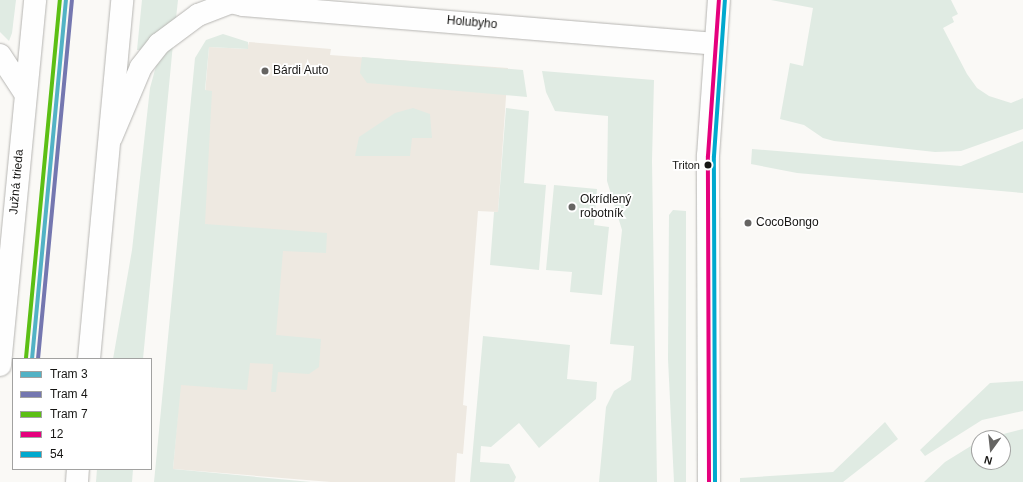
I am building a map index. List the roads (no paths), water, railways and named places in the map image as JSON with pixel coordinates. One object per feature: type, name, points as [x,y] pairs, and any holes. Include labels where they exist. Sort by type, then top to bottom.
[{"type":"street","name":"Južná trieda","points":[[0,365],[34,0]]},
{"type":"street","points":[[88,358],[122,0]]},
{"type":"street","points":[[709,482],[708,156],[714,44],[719,0]]},
{"type":"street","points":[[109,145],[141,67],[159,44],[198,15],[226,2]]},
{"type":"street","name":"Holubyho","points":[[226,2],[714,44]]},
{"type":"street","points":[[0,55],[25,93]]},
{"type":"street","points":[[77,482],[78,470]]},
{"type":"tram line","name":"7","points":[[26,358],[60,0]]},
{"type":"tram line","name":"3","points":[[32,358],[66,0]]},
{"type":"tram line","name":"4","points":[[38,358],[72,1]]},
{"type":"place","name":"Bárdi Auto","points":[[265,71]]},
{"type":"place","name":"Triton","points":[[708,165]]},
{"type":"place","name":"Okrídlený robotník","points":[[572,207]]},
{"type":"place","name":"CocoBongo","points":[[748,223]]}]
